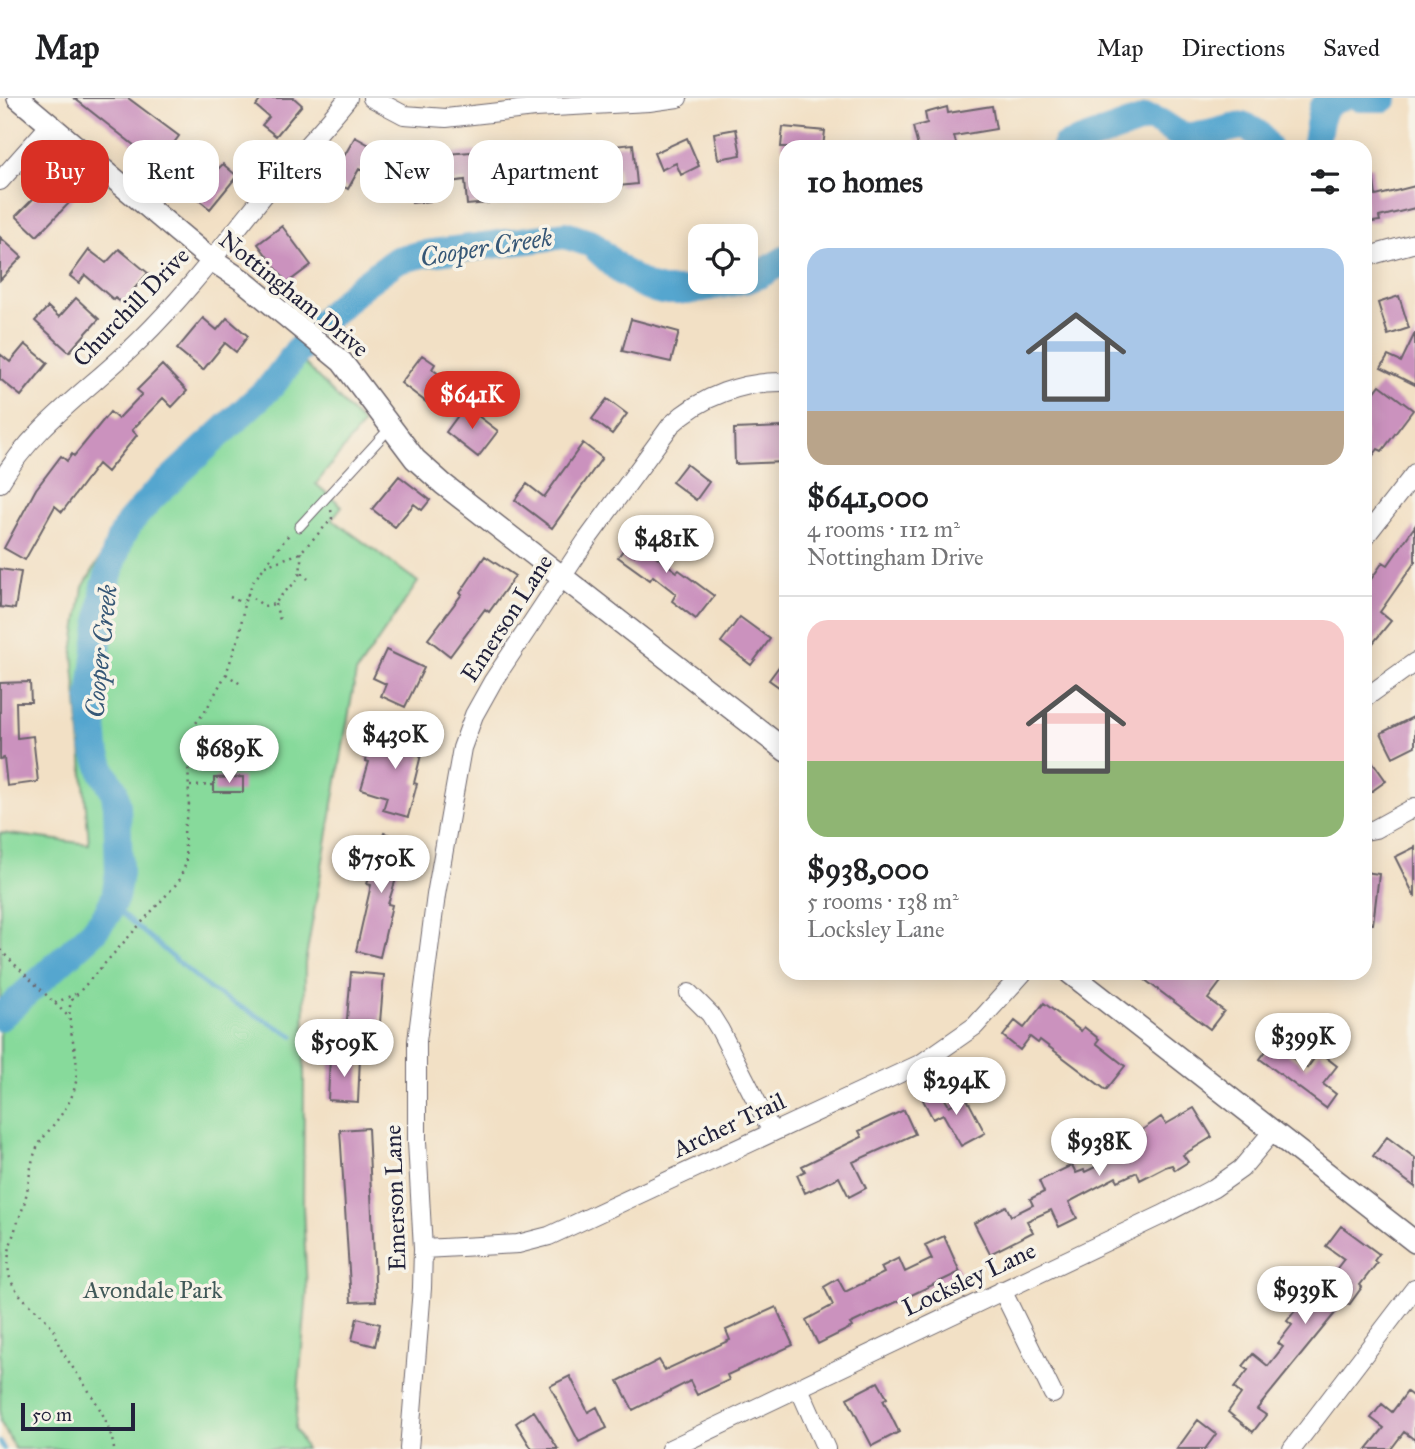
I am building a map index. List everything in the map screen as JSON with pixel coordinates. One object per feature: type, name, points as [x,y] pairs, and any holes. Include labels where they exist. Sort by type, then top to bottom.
[{"type":"street","name":"Nottingham Drive","points":[[18,98],[210,259],[242,281],[342,362],[415,459],[443,484],[779,746]]},
{"type":"street","name":"Churchill Drive","points":[[0,483],[25,448],[54,417],[142,338],[348,98]]},
{"type":"street","points":[[372,98],[404,116],[446,118],[467,107],[535,108],[678,98]]},
{"type":"street","points":[[0,181],[50,125]]},
{"type":"street","points":[[1372,255],[1415,243]]},
{"type":"street","name":"Emerson Lane","points":[[409,1449],[423,1249],[416,1142],[416,1041],[436,895],[462,748],[474,715],[493,681],[562,577],[671,425],[681,414],[720,393],[752,383],[779,382]]},
{"type":"street","points":[[1372,528],[1415,473]]},
{"type":"street","points":[[1372,693],[1415,662]]},
{"type":"street","points":[[1372,830],[1415,807]]},
{"type":"street","name":"Archer Trail","points":[[423,1249],[518,1244],[549,1236],[922,1063],[975,1026],[1017,980]]},
{"type":"street","points":[[1079,980],[1415,1242]]},
{"type":"street","points":[[689,993],[710,1014],[720,1030],[772,1132]]},
{"type":"street","name":"Locksley Lane","points":[[670,1449],[1214,1188],[1241,1169],[1273,1131]]},
{"type":"street","points":[[1292,1449],[1415,1288]]},
{"type":"street","points":[[1002,1290],[1053,1394]]},
{"type":"street","points":[[799,1388],[826,1449]]},
{"type":"lane","points":[[299,527],[390,428]]},
{"type":"path","points":[[265,566],[301,551],[332,519],[330,494]]},
{"type":"path","points":[[114,1449],[110,1427],[98,1404],[60,1348],[53,1328],[19,1296],[9,1277],[9,1253],[38,1145],[64,1113],[74,1090],[77,1071],[76,1046],[69,1009],[76,993],[179,881],[186,863],[184,829],[190,786],[188,747],[196,723],[226,674],[240,633],[247,594],[281,544]]},
{"type":"path","points":[[247,594],[264,606],[275,604],[282,593],[294,586],[302,573],[301,551]]},
{"type":"path","points":[[302,573],[309,579]]},
{"type":"path","points":[[230,597],[244,603]]},
{"type":"path","points":[[275,604],[280,620]]},
{"type":"path","points":[[226,674],[242,685]]},
{"type":"path","points":[[190,786],[214,785]]},
{"type":"path","points":[[0,950],[70,1018]]},
{"type":"path","points":[[55,1003],[76,993]]},
{"type":"green space","name":"Avondale Park","points":[[292,350],[363,424],[316,484],[342,506],[332,519],[418,582],[356,673],[305,963],[303,1206],[307,1292],[295,1429],[306,1449],[15,1449],[0,1421],[0,833],[89,844],[73,652],[83,587],[125,516]]},
{"type":"building","points":[[74,98],[128,98],[179,136],[176,140],[127,140]]},
{"type":"building","points":[[262,98],[294,98],[302,105],[276,136],[262,125],[269,117],[256,106]]},
{"type":"building","points":[[992,106],[996,129],[954,136],[955,140],[916,140],[913,127],[927,123],[925,113],[947,107],[948,113]]},
{"type":"building","points":[[783,127],[825,131],[824,140],[782,140]]},
{"type":"building","points":[[736,129],[741,155],[718,159],[714,133]]},
{"type":"building","points":[[355,137],[360,140],[360,170],[348,189],[346,188],[346,153]]},
{"type":"building","points":[[687,138],[699,166],[681,175],[676,163],[661,170],[654,153]]},
{"type":"building","points":[[633,144],[637,184],[623,186],[623,145]]},
{"type":"building","points":[[468,152],[468,203],[488,203],[467,205],[465,180],[454,181],[454,153]]},
{"type":"building","points":[[223,164],[233,173],[233,181],[219,198],[219,168]]},
{"type":"building","points":[[1372,167],[1376,196],[1415,186],[1415,208],[1379,217],[1380,221],[1372,222]]},
{"type":"building","points":[[29,203],[69,203],[37,236],[16,216]]},
{"type":"building","points":[[203,203],[215,203],[210,209]]},
{"type":"building","points":[[282,226],[311,265],[287,283],[258,244]]},
{"type":"building","points":[[0,237],[22,257],[0,280]]},
{"type":"building","points":[[119,249],[148,273],[122,303],[115,298],[114,300],[85,275],[79,283],[70,276],[89,250],[106,263]]},
{"type":"building","points":[[1399,296],[1409,328],[1388,335],[1378,303]]},
{"type":"building","points":[[76,298],[99,319],[69,352],[35,321],[48,307],[59,317]]},
{"type":"building","points":[[203,318],[217,330],[227,318],[248,336],[236,352],[225,343],[203,370],[177,349]]},
{"type":"building","points":[[631,319],[679,332],[671,362],[622,351]]},
{"type":"building","points":[[1415,333],[1415,385],[1381,368],[1388,356],[1401,362]]},
{"type":"building","points":[[25,344],[48,363],[21,396],[0,379],[0,354],[10,362]]},
{"type":"building","points":[[422,355],[435,364],[432,369],[452,384],[434,408],[401,383]]},
{"type":"building","points":[[162,365],[187,391],[172,407],[163,398],[132,430],[137,435],[107,472],[98,464],[62,512],[55,506],[25,560],[4,548],[36,489],[61,456],[67,461],[72,454],[74,456],[110,412],[118,419],[142,394],[137,390]]},
{"type":"building","points":[[1380,385],[1413,410],[1382,451],[1378,449],[1372,457],[1372,396]]},
{"type":"building","points":[[607,399],[627,414],[612,434],[592,419]]},
{"type":"building","points":[[465,406],[498,431],[478,457],[446,432]]},
{"type":"building","points":[[779,427],[779,462],[735,464],[734,429]]},
{"type":"building","points":[[583,443],[602,458],[552,528],[515,500],[527,484],[544,497]]},
{"type":"building","points":[[686,464],[709,482],[696,500],[672,482]]},
{"type":"building","points":[[399,476],[430,500],[422,510],[414,504],[395,527],[372,509]]},
{"type":"building","points":[[1415,526],[1415,562],[1380,612],[1391,621],[1372,644],[1372,578],[1383,562],[1388,565]]},
{"type":"building","points":[[639,529],[655,541],[648,550],[714,596],[696,619],[672,601],[676,594],[653,576],[650,580],[618,557]]},
{"type":"building","points":[[485,556],[515,576],[489,612],[485,609],[450,656],[428,639],[462,594],[460,593]]},
{"type":"building","points":[[0,569],[21,572],[15,609],[0,607]]},
{"type":"building","points":[[740,617],[770,639],[751,665],[721,642]]},
{"type":"building","points":[[386,650],[424,668],[405,707],[381,696],[386,684],[373,678]]},
{"type":"building","points":[[779,666],[779,687],[769,680]]},
{"type":"building","points":[[30,682],[31,702],[16,702],[17,738],[33,736],[38,782],[7,786],[4,758],[0,759],[0,683]]},
{"type":"building","points":[[1415,716],[1415,746],[1393,757],[1381,733]]},
{"type":"building","points":[[400,729],[426,735],[408,817],[383,810],[387,797],[361,789],[369,762],[366,761],[370,743],[387,747],[390,736],[398,738]]},
{"type":"building","points":[[1372,761],[1386,781],[1372,791]]},
{"type":"building","points":[[243,777],[243,792],[214,792],[214,778]]},
{"type":"building","points":[[384,833],[408,841],[388,904],[392,905],[380,957],[356,951],[371,885],[367,884]]},
{"type":"building","points":[[1415,847],[1415,897],[1395,857]]},
{"type":"building","points":[[1372,873],[1379,874],[1372,924]]},
{"type":"building","points":[[351,972],[384,975],[379,1034],[346,1031]]},
{"type":"building","points":[[1145,980],[1222,980],[1208,999],[1224,1011],[1210,1029]]},
{"type":"building","points":[[1044,1003],[1081,1031],[1084,1027],[1099,1039],[1096,1043],[1125,1066],[1106,1090],[1040,1040],[1038,1043],[1030,1037],[1020,1050],[1003,1036],[1015,1021],[1024,1028]]},
{"type":"building","points":[[1272,1043],[1307,1068],[1319,1052],[1337,1066],[1323,1084],[1336,1094],[1326,1108],[1260,1059]]},
{"type":"building","points":[[330,1056],[360,1057],[358,1102],[328,1100]]},
{"type":"building","points":[[940,1091],[949,1106],[966,1097],[985,1133],[961,1146],[943,1114],[933,1119],[923,1100]]},
{"type":"building","points":[[1194,1108],[1212,1137],[1183,1155],[1188,1162],[1175,1170],[1172,1165],[1165,1167],[1140,1180],[1137,1172],[1118,1181],[1116,1177],[1069,1202],[1077,1218],[1059,1227],[1051,1210],[1027,1221],[1033,1232],[990,1254],[974,1223],[1006,1206],[1011,1216],[1033,1205],[1030,1199],[1044,1192],[1039,1181],[1072,1165],[1076,1173],[1085,1172],[1108,1161],[1106,1156],[1146,1137],[1142,1130],[1161,1117],[1166,1124]]},
{"type":"building","points":[[904,1110],[915,1134],[853,1162],[866,1188],[849,1197],[839,1177],[805,1193],[797,1175],[805,1171],[802,1166],[862,1137],[859,1131]]},
{"type":"building","points":[[368,1128],[376,1301],[351,1302],[340,1130]]},
{"type":"building","points":[[1387,1137],[1415,1158],[1415,1187],[1373,1156]]},
{"type":"building","points":[[1341,1226],[1379,1254],[1374,1261],[1377,1263],[1349,1305],[1345,1303],[1336,1312],[1257,1409],[1266,1415],[1253,1432],[1228,1412],[1241,1394],[1234,1388],[1248,1370],[1243,1366],[1253,1354],[1268,1366],[1283,1347],[1278,1343],[1292,1325],[1287,1321],[1298,1307],[1303,1312],[1344,1259],[1326,1246]]},
{"type":"building","points":[[944,1236],[960,1272],[850,1324],[852,1327],[818,1344],[806,1320],[833,1305],[824,1287],[838,1279],[845,1292],[884,1273],[881,1267],[899,1258],[905,1272],[932,1259],[925,1245]]},
{"type":"building","points":[[776,1307],[793,1345],[727,1375],[729,1380],[697,1395],[690,1381],[633,1410],[618,1381],[659,1360],[665,1370],[730,1340],[726,1330]]},
{"type":"building","points":[[357,1318],[380,1324],[375,1346],[352,1340]]},
{"type":"building","points":[[570,1376],[588,1412],[597,1407],[607,1428],[579,1442],[550,1386]]},
{"type":"building","points":[[878,1382],[887,1398],[883,1400],[899,1432],[872,1446],[847,1398]]},
{"type":"building","points":[[1407,1392],[1415,1398],[1415,1440],[1404,1432],[1391,1449],[1367,1449],[1384,1428],[1371,1418],[1382,1404],[1392,1412]]},
{"type":"building","points":[[534,1411],[558,1449],[532,1449],[516,1423]]},
{"type":"building","points":[[1198,1420],[1216,1434],[1205,1449],[1177,1449]]},
{"type":"waterway","name":"Cooper Creek","points":[[1316,140],[1322,109],[1341,98]]},
{"type":"waterway","name":"Cooper Creek","points":[[1360,98],[1384,98]]},
{"type":"waterway","name":"Cooper Creek","points":[[1085,140],[1147,118],[1177,133],[1190,136],[1245,126],[1257,133],[1262,140]]},
{"type":"waterway","name":"Cooper Creek","points":[[323,321],[361,286],[397,260],[565,235],[592,244],[621,271],[647,287],[662,291],[688,291]]},
{"type":"waterway","name":"Cooper Creek","points":[[758,275],[779,263]]},
{"type":"waterway","name":"Cooper Creek","points":[[0,1017],[93,932],[107,914],[115,897],[119,873],[117,806],[114,790],[103,772],[95,749],[91,698],[105,586],[120,539],[129,523],[152,497],[272,385],[299,349]]},
{"type":"waterway","points":[[112,905],[212,991],[294,1036]]},
{"type":"waterway","points":[[0,1442],[4,1449]]}]
